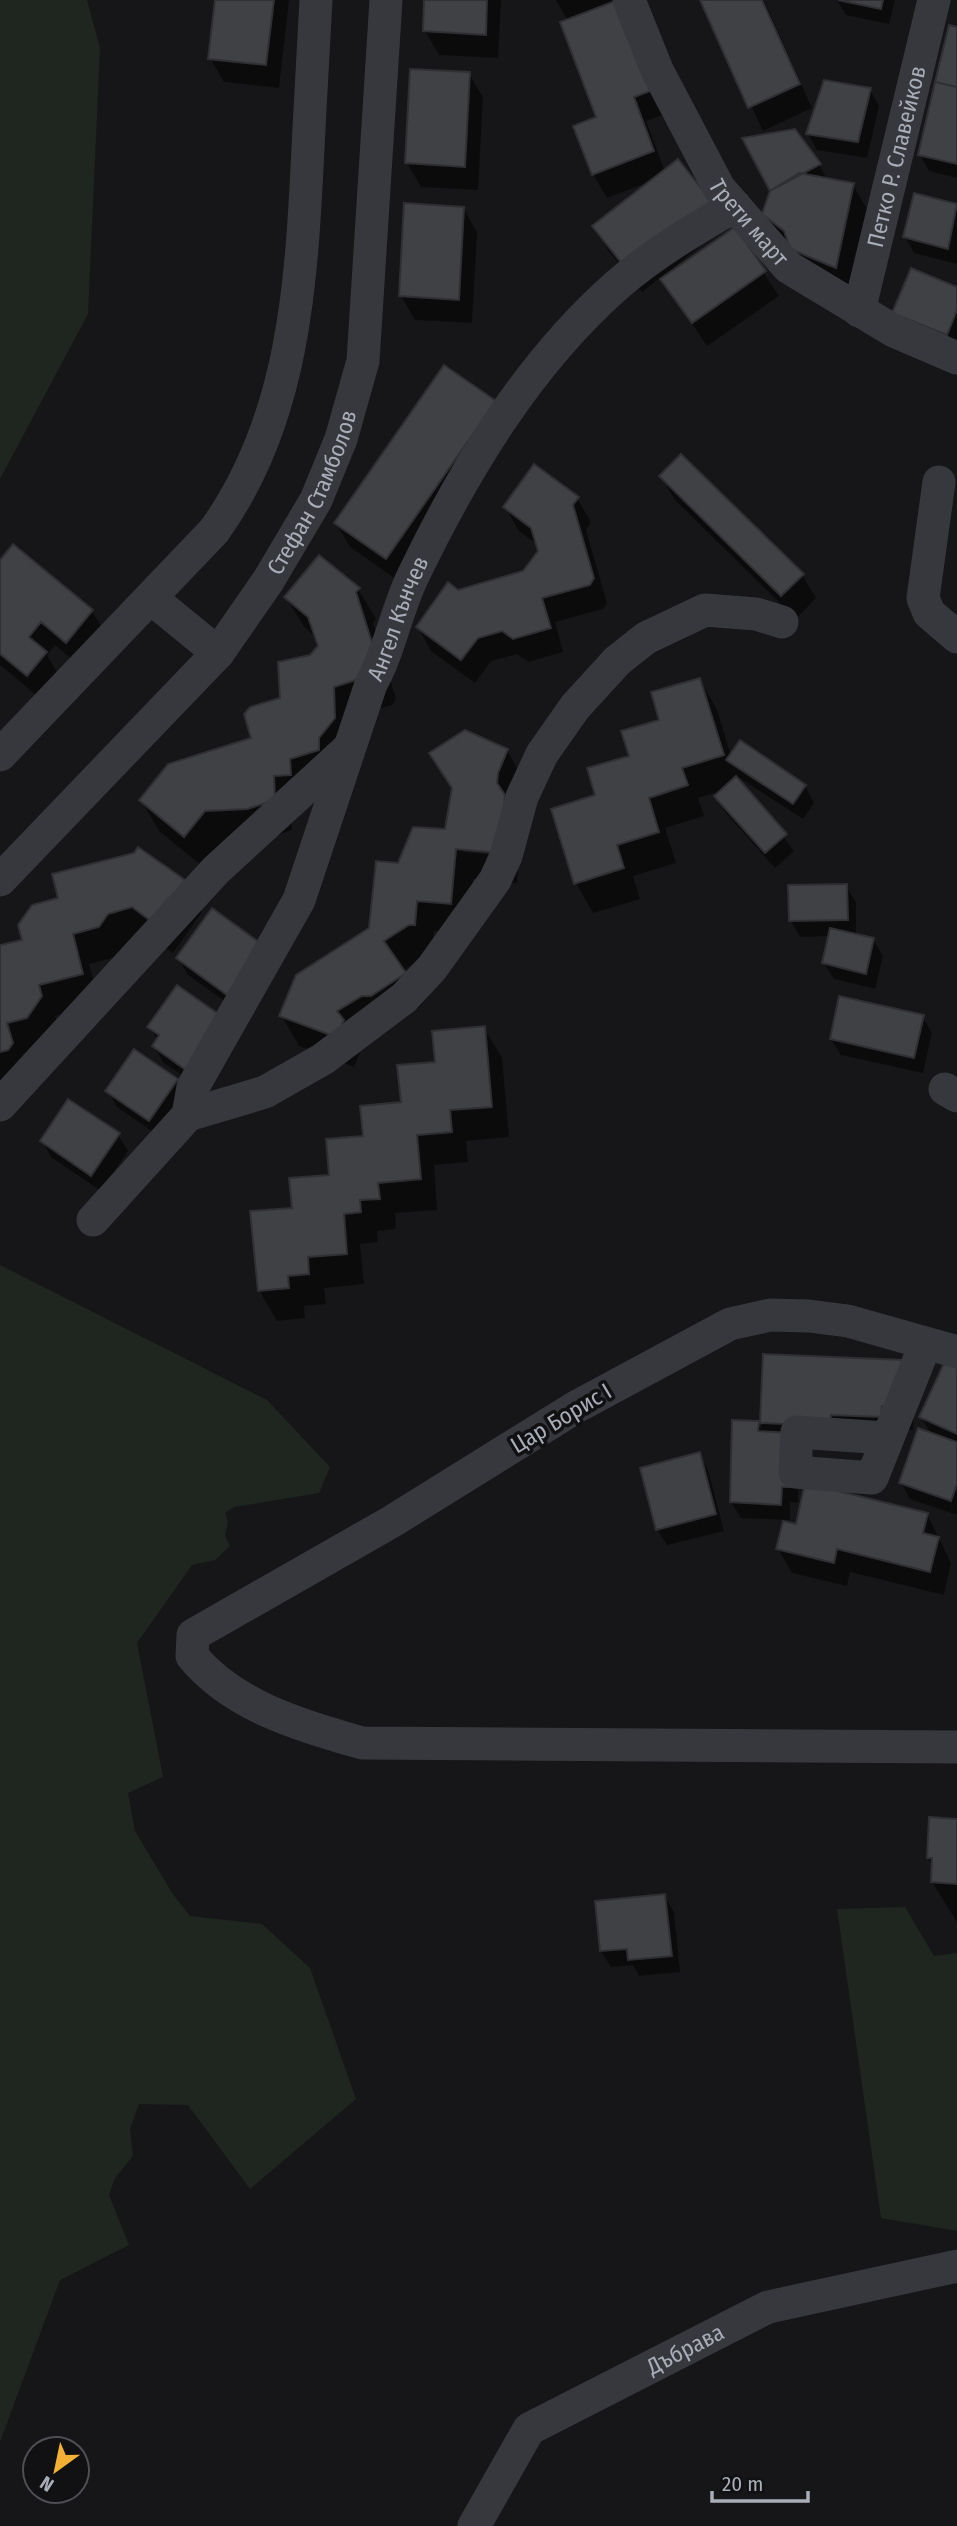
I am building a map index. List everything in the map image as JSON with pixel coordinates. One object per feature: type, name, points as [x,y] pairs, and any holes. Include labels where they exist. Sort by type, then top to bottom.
[{"type":"street","points":[[0,755],[152,599],[214,531],[229,510],[262,443],[292,341],[306,212],[316,0]]},
{"type":"street","name":"Стефан Стамболов","points":[[0,880],[218,653],[268,581],[316,500],[341,439],[358,385],[367,319],[386,0]]},
{"type":"street","name":"Трети март","points":[[629,0],[657,70],[719,188],[788,267],[894,331],[957,358]]},
{"type":"street","name":"Петко Р. Славейков","points":[[859,311],[934,0]]},
{"type":"street","name":"Ангел Кънчев","points":[[188,1115],[193,1087],[299,900],[349,748],[411,579],[471,463],[534,374],[616,286],[694,229],[735,206]]},
{"type":"street","points":[[939,482],[923,598],[929,613],[957,637]]},
{"type":"street","points":[[152,599],[218,653]]},
{"type":"street","points":[[93,1220],[188,1115],[265,1092],[323,1059],[404,998],[432,968],[484,898],[506,856],[522,797],[542,754],[582,699],[631,649],[705,610],[756,614],[782,622]]},
{"type":"street","points":[[2,1103],[216,870],[349,748]]},
{"type":"street","name":"Цар Борис I","points":[[957,1352],[848,1321],[809,1316],[770,1315],[730,1324],[576,1407],[391,1522],[193,1635],[192,1656],[205,1672],[236,1695],[297,1724],[362,1743],[957,1747]]},
{"type":"street","points":[[886,1438],[925,1345]]},
{"type":"street","name":"Дъбрава","points":[[474,2526],[529,2429],[768,2307],[957,2266]]},
{"type":"shaded area","points":[[0,0],[87,0],[100,48],[88,314],[0,479]]},
{"type":"shaded area","points":[[0,1265],[267,1400],[330,1467],[319,1493],[234,1507],[225,1513],[228,1522],[225,1536],[230,1546],[215,1560],[192,1565],[137,1643],[163,1777],[128,1793],[135,1831],[172,1893],[190,1916],[262,1924],[310,1968],[356,2099],[250,2189],[188,2105],[139,2104],[130,2129],[133,2156],[115,2178],[109,2195],[129,2245],[60,2280],[0,2442]]},
{"type":"shaded area","points":[[905,1907],[934,1956],[957,1953],[957,2231],[881,2218],[837,1909]]},
{"type":"building","points":[[215,0],[274,0],[266,65],[208,59]]},
{"type":"building","points":[[424,0],[487,0],[486,35],[423,31]]},
{"type":"building","points":[[618,0],[661,87],[634,97],[654,151],[592,175],[573,126],[596,117],[560,22]]},
{"type":"building","points":[[700,0],[762,0],[800,84],[748,108]]},
{"type":"building","points":[[838,0],[883,0],[881,9]]},
{"type":"building","points":[[949,25],[957,27],[957,87],[935,82]]},
{"type":"building","points":[[410,69],[470,72],[465,167],[405,163]]},
{"type":"building","points":[[824,80],[871,88],[858,142],[806,134]]},
{"type":"building","points":[[935,82],[957,87],[957,164],[918,155]]},
{"type":"building","points":[[795,129],[821,164],[770,191],[742,138]]},
{"type":"building","points":[[678,159],[712,202],[627,270],[592,226]]},
{"type":"building","points":[[799,173],[854,183],[836,268],[790,249],[784,231],[762,214],[770,191]]},
{"type":"building","points":[[914,193],[957,204],[948,249],[903,237]]},
{"type":"building","points":[[404,203],[464,207],[459,300],[399,296]]},
{"type":"building","points":[[735,227],[766,271],[692,323],[660,279]]},
{"type":"building","points":[[911,268],[957,287],[957,310],[947,335],[892,313]]},
{"type":"building","points":[[444,365],[496,401],[386,559],[334,523]]},
{"type":"building","points":[[681,454],[804,574],[781,596],[659,476]]},
{"type":"building","points":[[534,464],[579,497],[573,505],[594,578],[590,585],[542,598],[551,628],[513,639],[502,631],[478,638],[461,660],[416,627],[448,582],[458,590],[523,571],[538,551],[531,528],[503,507]]},
{"type":"building","points":[[13,544],[93,610],[66,643],[41,622],[29,637],[47,652],[27,676],[0,654],[0,560]]},
{"type":"building","points":[[319,555],[360,588],[356,592],[380,668],[375,674],[334,687],[335,718],[319,738],[319,750],[290,759],[291,775],[274,776],[275,800],[247,809],[205,811],[184,837],[139,800],[168,764],[251,738],[244,714],[250,707],[280,698],[278,662],[310,655],[318,646],[308,617],[284,597]]},
{"type":"building","points":[[700,678],[724,755],[682,768],[688,785],[649,798],[659,832],[617,845],[624,868],[574,884],[551,809],[595,795],[587,768],[629,756],[621,731],[659,720],[651,692]]},
{"type":"building","points":[[465,730],[508,749],[498,773],[497,783],[505,795],[500,853],[456,849],[451,904],[417,901],[415,925],[409,925],[384,941],[406,973],[371,996],[362,996],[337,1011],[344,1020],[336,1037],[279,1016],[296,975],[369,928],[376,861],[398,863],[413,827],[445,829],[452,788],[429,753]]},
{"type":"building","points":[[740,740],[806,785],[793,804],[726,760]]},
{"type":"building","points":[[736,776],[787,834],[765,853],[714,796]]},
{"type":"building","points":[[138,847],[185,880],[155,924],[132,907],[108,914],[99,927],[73,934],[83,974],[39,985],[42,996],[27,1018],[7,1023],[13,1043],[8,1050],[0,1052],[0,945],[22,940],[18,925],[32,905],[58,898],[52,874],[134,853]]},
{"type":"building","points":[[847,884],[848,920],[789,921],[788,885]]},
{"type":"building","points":[[212,908],[263,945],[227,995],[176,958]]},
{"type":"building","points":[[830,928],[874,938],[866,974],[822,963]]},
{"type":"building","points":[[177,985],[230,1022],[193,1075],[152,1046],[159,1035],[147,1027]]},
{"type":"building","points":[[839,996],[924,1015],[914,1058],[830,1039]]},
{"type":"building","points":[[485,1026],[492,1107],[450,1110],[452,1132],[417,1135],[421,1179],[378,1183],[380,1199],[360,1200],[361,1212],[344,1214],[347,1254],[308,1257],[309,1274],[288,1276],[289,1288],[258,1291],[250,1211],[292,1208],[289,1178],[329,1175],[326,1139],[363,1136],[360,1106],[401,1102],[397,1065],[435,1062],[432,1031]]},
{"type":"building","points":[[134,1049],[178,1079],[149,1121],[105,1091]]},
{"type":"building","points":[[68,1099],[120,1133],[91,1176],[40,1141]]},
{"type":"building","points":[[763,1354],[902,1360],[900,1407],[882,1406],[881,1417],[831,1415],[830,1426],[760,1423]]},
{"type":"building","points":[[946,1359],[957,1364],[957,1434],[919,1417]]},
{"type":"building","points":[[732,1420],[759,1421],[758,1431],[792,1433],[789,1487],[782,1487],[781,1505],[730,1502]]},
{"type":"building","points":[[918,1428],[957,1442],[957,1484],[951,1501],[899,1483]]},
{"type":"building","points":[[700,1452],[716,1514],[656,1530],[640,1468]]},
{"type":"building","points":[[805,1483],[928,1513],[923,1533],[939,1537],[930,1572],[837,1549],[834,1563],[776,1549],[783,1521],[796,1524]]},
{"type":"building","points":[[929,1817],[957,1819],[957,1884],[931,1882],[932,1858],[927,1858]]},
{"type":"building","points":[[665,1894],[672,1956],[628,1960],[627,1949],[600,1951],[595,1901]]}]
